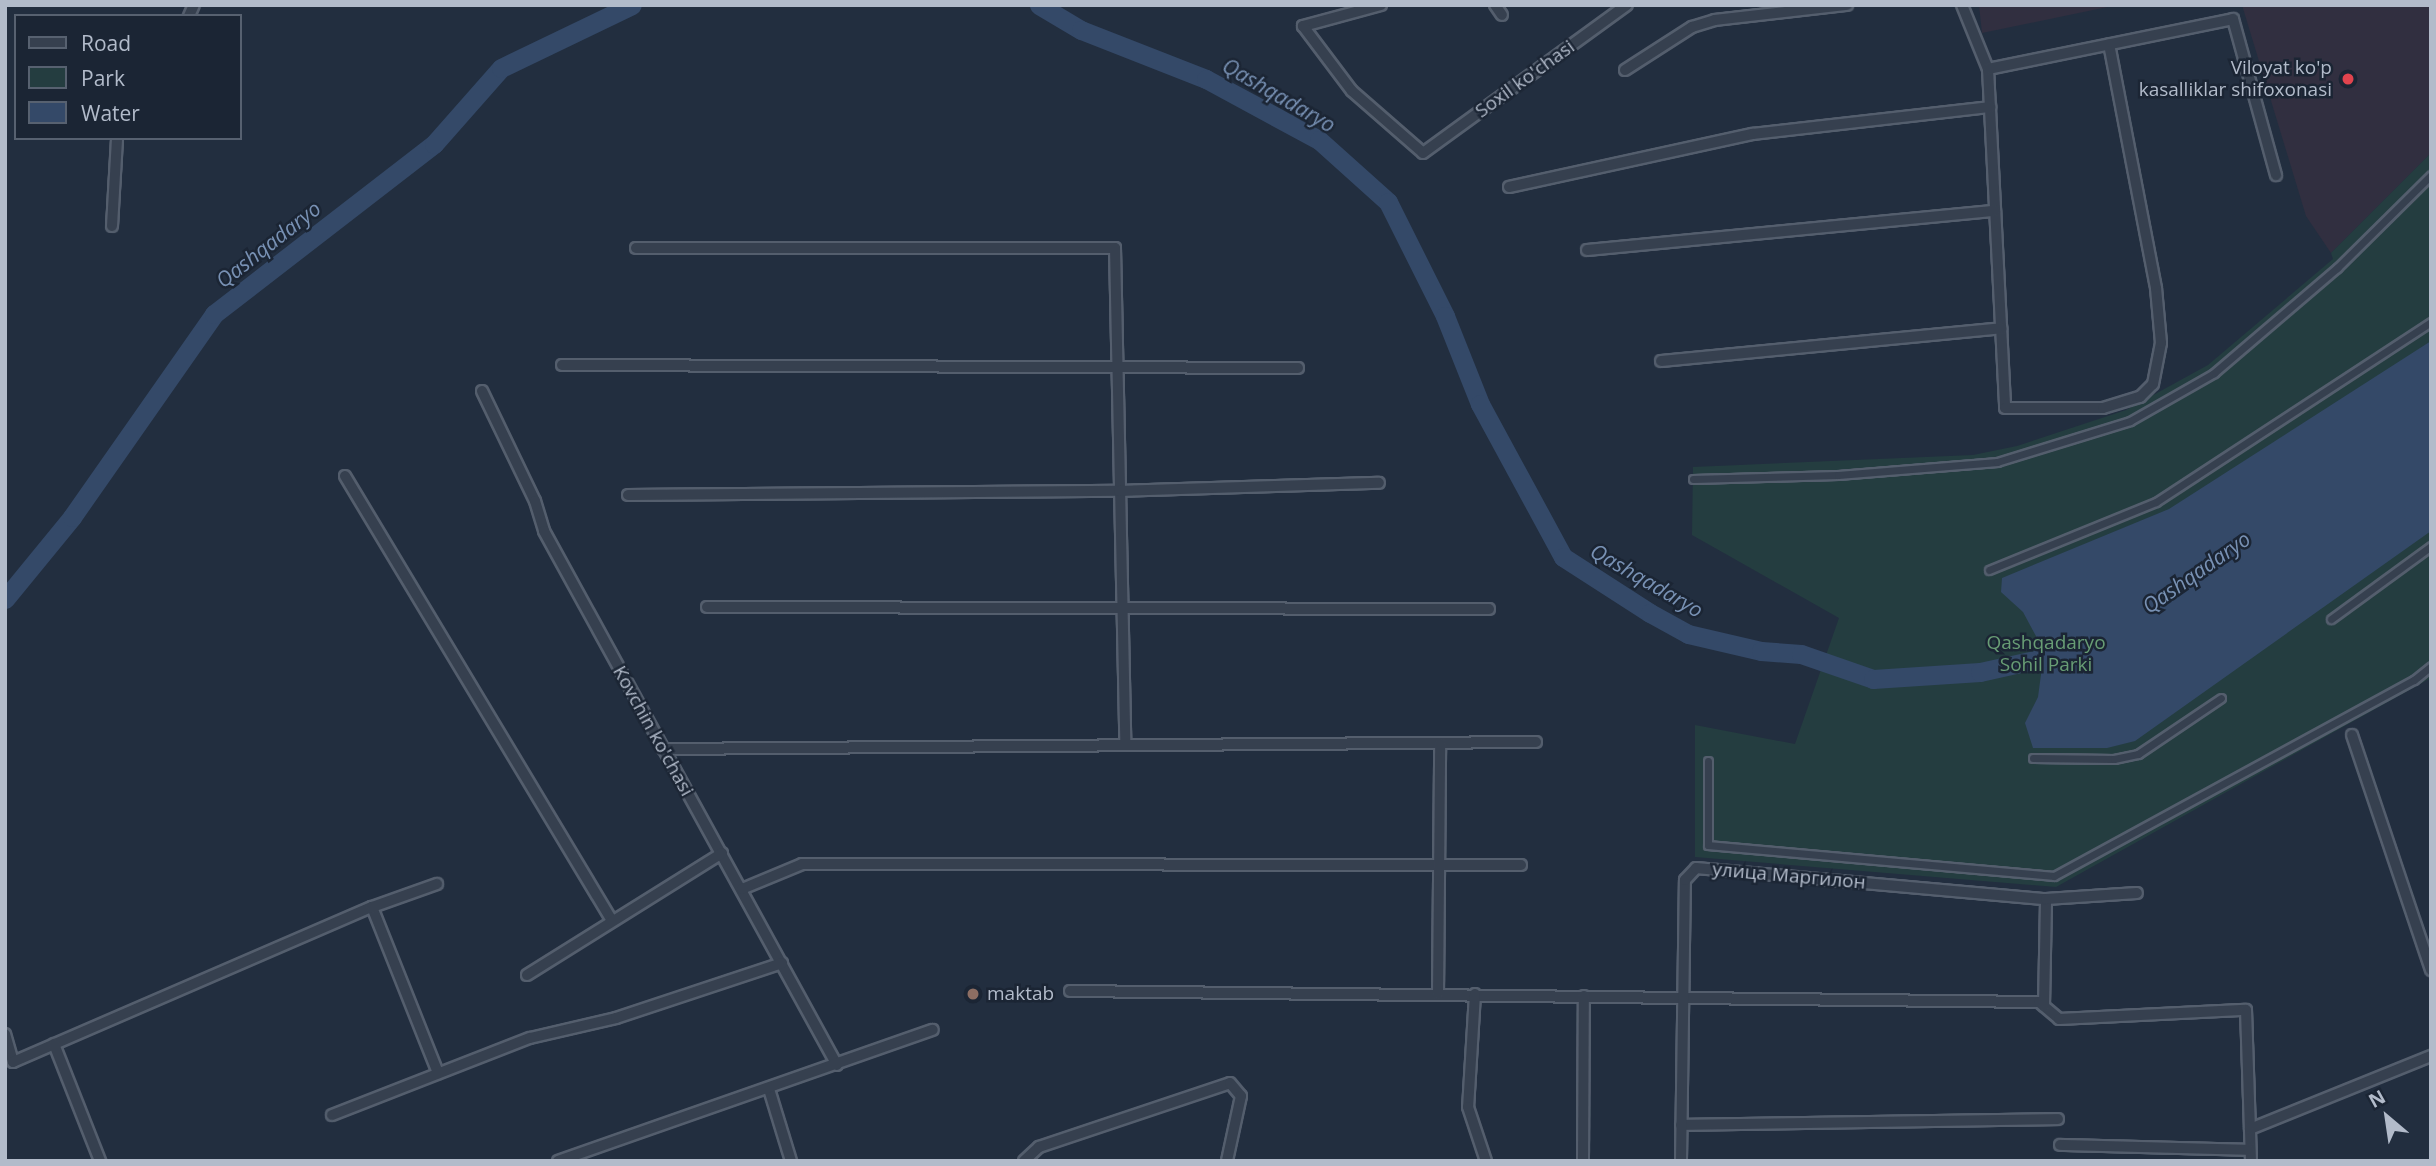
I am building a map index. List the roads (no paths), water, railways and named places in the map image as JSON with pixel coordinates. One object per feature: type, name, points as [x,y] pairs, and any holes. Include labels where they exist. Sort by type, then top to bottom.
[{"type":"street","name":"Soxil ko'chasi","points":[[1381,5],[1303,26],[1352,91],[1423,153],[1627,5]]},
{"type":"street","points":[[1495,5],[1502,15]]},
{"type":"street","points":[[1625,70],[1692,27],[1715,20],[1847,5]]},
{"type":"street","points":[[1962,5],[1987,69],[2005,408],[2103,408],[2140,397],[2153,384],[2161,343],[2156,288],[2109,45]]},
{"type":"street","points":[[1987,69],[2234,19],[2276,175]]},
{"type":"street","points":[[1509,187],[1753,134],[1990,107]]},
{"type":"street","points":[[112,226],[117,140]]},
{"type":"street","points":[[1693,479],[1838,475],[1997,462],[2130,421],[2214,373],[2337,268],[2431,175]]},
{"type":"street","points":[[1587,250],[1995,211]]},
{"type":"street","points":[[636,248],[912,244],[1115,248],[1125,745]]},
{"type":"street","points":[[1989,570],[2156,502],[2431,322]]},
{"type":"street","points":[[1661,361],[2001,328]]},
{"type":"street","points":[[562,365],[1298,368]]},
{"type":"street","name":"Kovchin ko'chasi","points":[[482,391],[536,500],[544,531],[837,1065]]},
{"type":"street","points":[[345,476],[611,919]]},
{"type":"street","points":[[628,495],[1119,491],[1379,483]]},
{"type":"street","points":[[2331,619],[2431,546]]},
{"type":"street","points":[[707,607],[1489,609]]},
{"type":"street","points":[[1708,761],[1708,845],[2054,876],[2414,680],[2431,666]]},
{"type":"street","points":[[2033,758],[2114,759],[2138,754],[2221,698]]},
{"type":"street","points":[[2352,735],[2431,970]]},
{"type":"street","points":[[663,749],[1536,742]]},
{"type":"street","points":[[1438,994],[1440,743]]},
{"type":"street","points":[[527,975],[611,919],[722,853]]},
{"type":"street","points":[[742,889],[802,864],[1439,867],[1521,865]]},
{"type":"street","name":"улица Маргилон","points":[[1681,1161],[1685,880],[1696,868],[2046,899],[2137,893]]},
{"type":"street","points":[[5,1034],[7,1052],[13,1062],[372,907],[437,884]]},
{"type":"street","points":[[2044,1006],[2046,899]]},
{"type":"street","points":[[372,907],[438,1073]]},
{"type":"street","points":[[332,1115],[530,1038],[616,1018],[782,963]]},
{"type":"street","points":[[1070,991],[2039,1002],[2059,1019],[2246,1010],[2251,1156],[2060,1145]]},
{"type":"street","points":[[1475,994],[1468,1107],[1486,1161]]},
{"type":"street","points":[[1583,1161],[1584,996]]},
{"type":"street","points":[[558,1161],[933,1030]]},
{"type":"street","points":[[54,1044],[100,1161]]},
{"type":"street","points":[[2250,1129],[2431,1056]]},
{"type":"street","points":[[1024,1161],[1039,1147],[1230,1083],[1241,1096],[1227,1161]]},
{"type":"street","points":[[769,1089],[791,1161]]},
{"type":"street","points":[[1681,1125],[2058,1119]]},
{"type":"water","points":[[2431,341],[2431,531],[2135,741],[2107,748],[2033,748],[2025,723],[2038,697],[2042,667],[2037,638],[2023,612],[2001,592],[2002,578],[2169,509]]},
{"type":"waterway","name":"Qashqadaryo","points":[[5,599],[72,517],[214,314],[434,144],[501,68],[632,5]]},
{"type":"waterway","name":"Qashqadaryo","points":[[1039,5],[1081,30],[1206,79],[1319,140],[1388,202],[1445,316],[1480,404],[1563,557],[1650,613],[1688,634],[1761,651],[1801,654],[1873,679],[1980,672],[2066,653]]},
{"type":"place","name":"Viloyat ko'p kasalliklar shifoxonasi","points":[[2348,79]]},
{"type":"place","name":"maktab","points":[[973,994]]},
{"type":"park label","name":"Qashqadaryo Sohil Parki","points":[[2046,654]]}]
